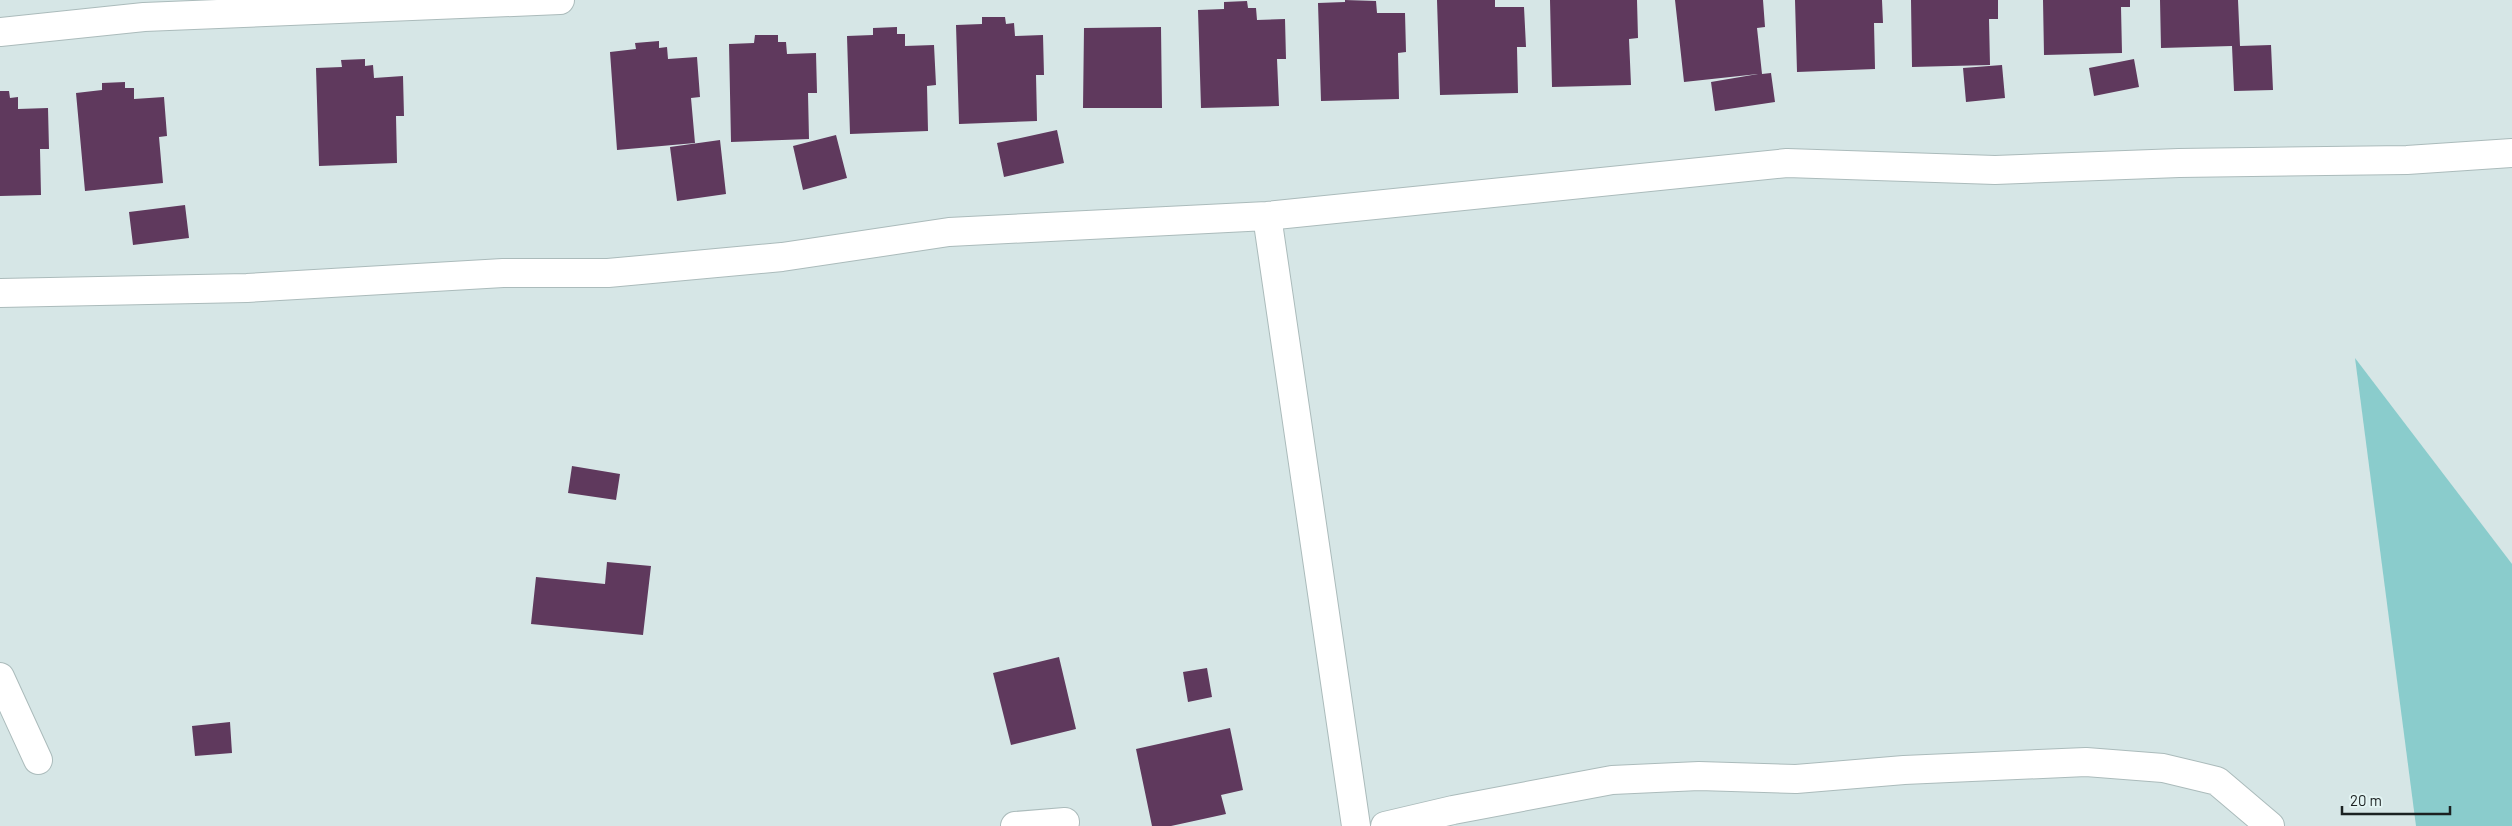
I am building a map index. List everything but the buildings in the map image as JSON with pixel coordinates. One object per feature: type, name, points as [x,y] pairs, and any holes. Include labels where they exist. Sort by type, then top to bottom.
[{"type":"street","points":[[0,32],[143,9],[560,0]]},
{"type":"street","points":[[0,294],[247,288],[503,274],[608,273],[782,257],[949,232],[1267,216],[1787,163],[1996,170],[2179,163],[2407,160],[2512,153]]},
{"type":"street","points":[[1267,216],[1356,826]]},
{"type":"street","points":[[0,677],[38,760]]},
{"type":"street","points":[[1385,826],[1454,810],[1612,780],[1699,776],[1796,779],[1904,770],[2086,762],[2163,768],[2217,782],[2270,826]]},
{"type":"street","points":[[1015,826],[1065,822]]},
{"type":"shaded area","points":[[2355,358],[2512,564],[2512,826],[2416,826]]}]
